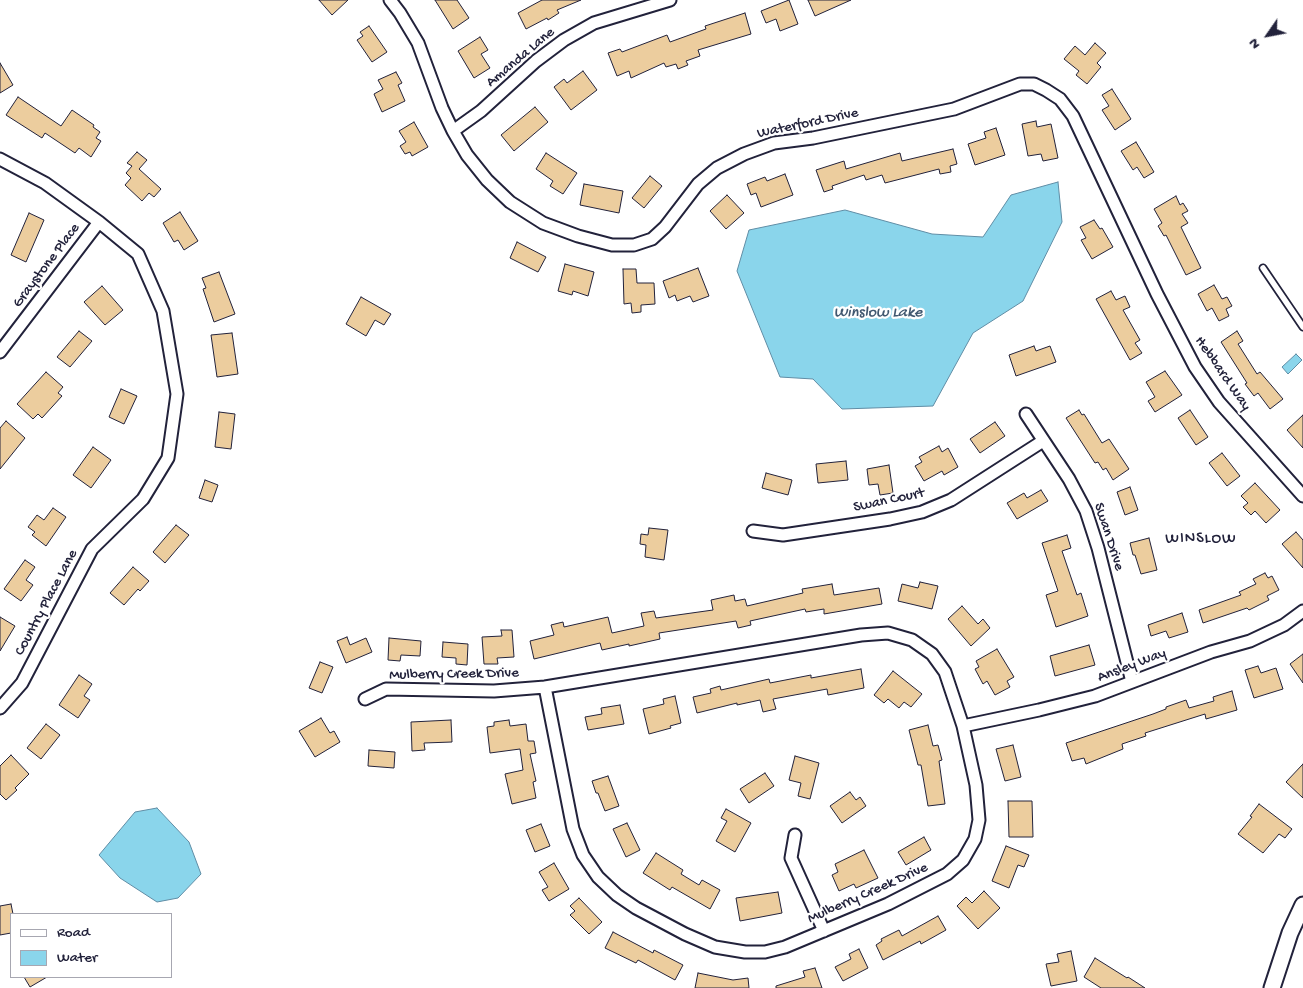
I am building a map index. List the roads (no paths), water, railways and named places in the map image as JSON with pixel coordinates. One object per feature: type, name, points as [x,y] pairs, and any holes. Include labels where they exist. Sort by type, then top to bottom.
[{"type":"street","name":"Waterford Drive","points":[[390,0],[418,43],[442,108],[467,156],[487,180],[510,202],[543,223],[578,236],[612,245],[634,245],[652,239],[665,227],[698,184],[717,168],[744,154],[774,144],[813,138],[954,109],[1020,84],[1034,84],[1060,99],[1073,116],[1139,255]]},
{"type":"street","name":"Amanda Lane","points":[[453,131],[494,100],[536,61],[564,40],[594,23],[670,0]]},
{"type":"street","name":"Country Place Lane","points":[[0,159],[45,182],[138,254],[163,311],[177,394],[168,458],[143,499],[92,549],[22,683],[0,708]]},
{"type":"street","name":"Graystone Place","points":[[0,352],[99,222]]},
{"type":"street","name":"Hebbard Way","points":[[1139,255],[1178,338],[1195,367],[1219,402],[1303,496]]},
{"type":"street","name":"Swan Drive","points":[[1026,414],[1069,479],[1086,511],[1098,548],[1132,682]]},
{"type":"street","name":"Swan Court","points":[[753,531],[784,535],[890,519],[922,512],[951,500],[1043,441]]},
{"type":"street","name":"Ansley Way","points":[[963,726],[1095,696],[1210,652],[1250,641],[1284,624],[1303,611]]},
{"type":"street","name":"Mulberry Creek Drive","points":[[365,699],[386,689],[494,691],[545,687],[861,636],[888,634],[912,640],[932,654],[945,672],[963,726],[976,785],[979,820],[975,839],[962,860],[948,874],[888,904],[785,947],[765,952],[745,952],[715,947],[685,934],[636,908],[617,895],[598,877],[583,855],[573,830],[545,687]]},
{"type":"street","points":[[795,835],[791,858],[824,930]]},
{"type":"street","points":[[1272,988],[1290,933],[1303,905]]},
{"type":"lane","points":[[1263,268],[1303,327]]},
{"type":"water","name":"Winslow Lake","points":[[1058,182],[1062,222],[1023,301],[973,333],[933,406],[842,409],[813,379],[780,377],[737,271],[749,230],[845,210],[932,234],[983,237],[1011,195]]},
{"type":"water","points":[[1296,354],[1302,360],[1288,374],[1282,367]]},
{"type":"water","points":[[157,808],[189,842],[201,874],[178,898],[157,902],[120,878],[99,855],[135,812]]},
{"type":"district","name":"WINSLOW","points":[[1201,540]]}]
